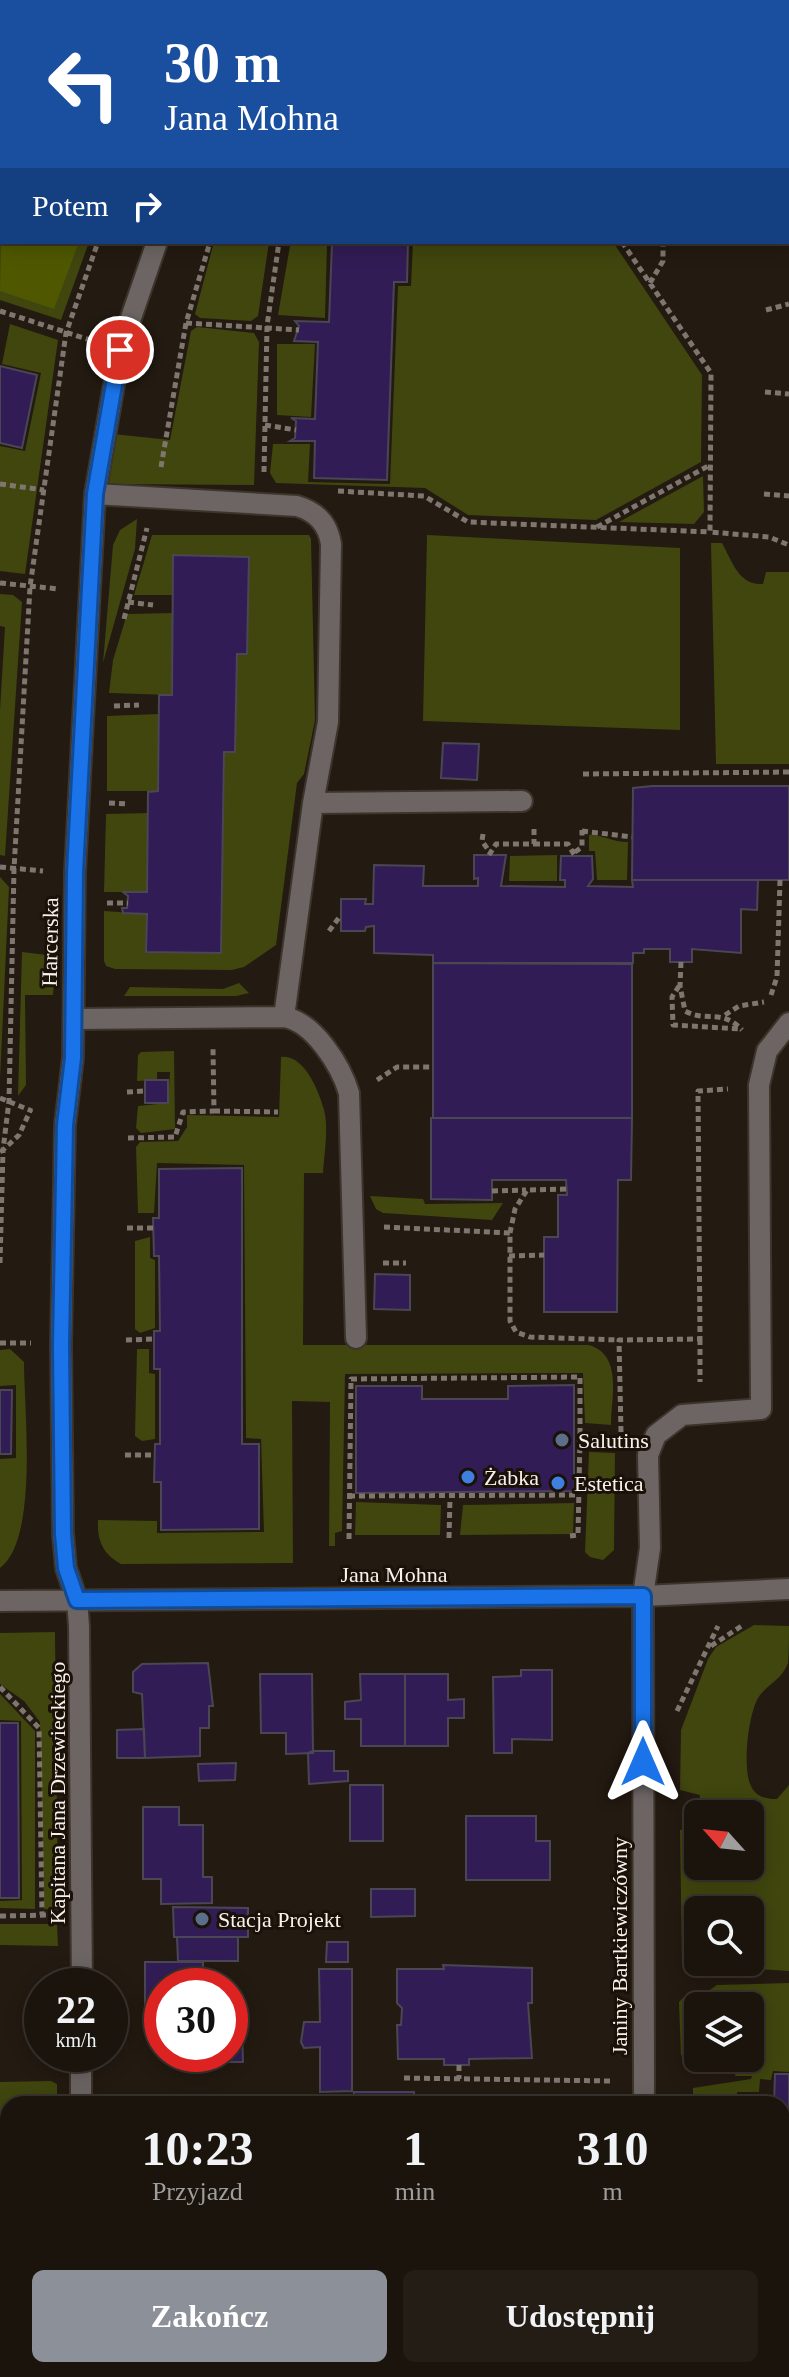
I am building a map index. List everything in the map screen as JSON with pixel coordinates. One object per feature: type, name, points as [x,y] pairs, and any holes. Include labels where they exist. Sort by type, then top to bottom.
[{"type":"street","name":"Harcerska","points":[[77,1600],[66,1568],[63,1534],[61,1345],[65,1125],[72,1076],[75,872],[89,591],[95,494],[120,350],[156,244]]},
{"type":"street","points":[[95,494],[297,506],[309,511],[327,527],[331,544],[328,722],[313,803],[284,1017]]},
{"type":"street","points":[[313,803],[522,801]]},
{"type":"street","points":[[74,1019],[284,1017],[308,1027],[347,1086],[350,1102],[356,1338]]},
{"type":"street","name":"Janiny Bartkiewiczówny","points":[[644,2096],[643,1596],[650,1548],[648,1455],[656,1435],[682,1415],[761,1409],[759,1085],[767,1051],[789,1023]]},
{"type":"street","name":"Jana Mohna","points":[[0,1601],[643,1596],[789,1589]]},
{"type":"street","name":"Kapitana Jana Drzewieckiego","points":[[77,1600],[82,1968]]},
{"type":"street","points":[[81,2072],[81,2096]]},
{"type":"path","points":[[0,1263],[2,1151],[9,1101],[14,869],[30,587],[66,333],[97,244]]},
{"type":"path","points":[[120,631],[155,499],[186,323],[209,244]]},
{"type":"path","points":[[264,488],[267,326],[279,244]]},
{"type":"path","points":[[623,244],[711,373],[710,532]]},
{"type":"path","points":[[650,283],[663,261],[663,244]]},
{"type":"path","points":[[766,310],[789,304]]},
{"type":"path","points":[[0,311],[120,350]]},
{"type":"path","points":[[186,323],[299,330]]},
{"type":"path","points":[[765,392],[789,394]]},
{"type":"path","points":[[265,425],[296,430]]},
{"type":"path","points":[[596,527],[710,465]]},
{"type":"path","points":[[0,484],[44,490]]},
{"type":"path","points":[[331,491],[424,496],[468,522],[710,532],[769,537],[789,545]]},
{"type":"path","points":[[764,494],[789,496]]},
{"type":"path","points":[[0,583],[89,591]]},
{"type":"path","points":[[128,602],[153,605]]},
{"type":"path","points":[[101,706],[139,705]]},
{"type":"path","points":[[583,774],[789,772]]},
{"type":"path","points":[[484,829],[482,841],[489,853],[496,844],[568,844],[575,854],[582,847],[582,830],[632,837]]},
{"type":"path","points":[[534,829],[534,844]]},
{"type":"path","points":[[0,867],[75,872]]},
{"type":"path","points":[[770,999],[777,977],[780,880]]},
{"type":"path","points":[[98,904],[128,903]]},
{"type":"path","points":[[681,962],[680,986],[689,1013],[725,1015],[742,1029]]},
{"type":"path","points":[[680,986],[672,997],[673,1025],[742,1029]]},
{"type":"path","points":[[742,1029],[742,1037]]},
{"type":"path","points":[[214,1111],[213,1044],[226,1044]]},
{"type":"path","points":[[397,1067],[433,1067]]},
{"type":"path","points":[[527,1190],[515,1209],[510,1233],[510,1321],[516,1332],[530,1337],[700,1339],[698,1091],[740,1088]]},
{"type":"path","points":[[127,1092],[145,1091]]},
{"type":"path","points":[[2,1151],[19,1135],[33,1102]]},
{"type":"path","points":[[128,1138],[175,1137],[183,1112],[278,1112]]},
{"type":"path","points":[[492,1191],[566,1189]]},
{"type":"path","points":[[354,1226],[510,1233]]},
{"type":"path","points":[[127,1228],[153,1228]]},
{"type":"path","points":[[509,1256],[544,1255]]},
{"type":"path","points":[[126,1340],[154,1339]]},
{"type":"path","points":[[619,1340],[621,1455]]},
{"type":"path","points":[[349,1539],[351,1379],[580,1377],[578,1535],[570,1536]]},
{"type":"path","points":[[580,1438],[621,1439]]},
{"type":"path","points":[[125,1455],[154,1455]]},
{"type":"path","points":[[349,1496],[450,1498],[578,1495]]},
{"type":"path","points":[[449,1538],[450,1498]]},
{"type":"path","points":[[710,1646],[754,1618]]},
{"type":"path","points":[[675,1715],[710,1646],[720,1619]]},
{"type":"path","points":[[0,1687],[39,1728],[42,1915]]},
{"type":"path","points":[[0,1916],[52,1915]]},
{"type":"path","points":[[459,2065],[459,2079]]},
{"type":"path","points":[[404,2078],[605,2080]]},
{"type":"green space","points":[[0,244],[88,244],[61,320],[0,300]]},
{"type":"green space","points":[[1,244],[78,244],[54,309],[0,291]]},
{"type":"green space","points":[[213,244],[269,244],[258,316],[251,321],[200,318],[195,314]]},
{"type":"green space","points":[[413,244],[614,244],[702,375],[701,462],[596,520],[468,515],[425,488],[276,483],[270,473],[273,444],[310,444],[308,482],[390,484],[398,286],[411,286]]},
{"type":"green space","points":[[327,245],[325,318],[278,315],[290,246]]},
{"type":"green space","points":[[10,324],[58,340],[25,574],[0,571],[0,446],[25,451],[41,373],[2,364]]},
{"type":"green space","points":[[197,327],[254,333],[259,342],[254,485],[104,484],[113,434],[170,440],[191,331]]},
{"type":"green space","points":[[277,344],[315,344],[311,417],[277,415]]},
{"type":"green space","points":[[703,476],[704,512],[694,524],[619,522]]},
{"type":"green space","points":[[137,519],[135,549],[103,663],[113,545],[120,530]]},
{"type":"green space","points":[[152,535],[309,535],[311,539],[315,720],[304,774],[297,783],[276,945],[244,967],[232,970],[115,969],[106,966],[104,961],[104,911],[147,914],[147,952],[221,952],[224,752],[235,751],[237,654],[247,653],[249,557],[174,556],[173,595],[134,595]]},
{"type":"green space","points":[[427,535],[680,548],[680,730],[423,721]]},
{"type":"green space","points":[[711,543],[722,543],[737,571],[755,584],[763,584],[766,572],[789,572],[789,764],[716,764]]},
{"type":"green space","points":[[0,594],[13,595],[22,602],[5,856],[0,855],[0,710],[5,627],[0,626]]},
{"type":"green space","points":[[173,613],[172,695],[109,693],[113,660],[127,614]]},
{"type":"green space","points":[[159,714],[158,791],[107,791],[107,716]]},
{"type":"green space","points":[[148,813],[147,892],[104,892],[106,814]]},
{"type":"green space","points":[[589,835],[628,842],[627,880],[597,880],[595,851],[589,851]]},
{"type":"green space","points":[[557,855],[557,881],[509,881],[510,856]]},
{"type":"green space","points":[[0,877],[9,887],[0,1080]]},
{"type":"green space","points":[[22,952],[56,956],[53,995],[25,995],[26,1085],[18,1096]]},
{"type":"green space","points":[[239,983],[249,993],[236,996],[124,996],[130,987],[223,989]]},
{"type":"green space","points":[[174,1051],[175,1129],[141,1133],[136,1128],[138,1106],[168,1103],[170,1072],[157,1072],[157,1080],[137,1081],[138,1055],[141,1052]]},
{"type":"green space","points":[[281,1057],[297,1061],[309,1075],[322,1102],[326,1125],[323,1173],[304,1173],[303,1345],[589,1345],[600,1350],[611,1367],[611,1425],[585,1423],[583,1373],[345,1374],[342,1531],[335,1533],[335,1546],[329,1546],[330,1402],[292,1401],[293,1563],[121,1564],[102,1546],[98,1520],[157,1521],[157,1533],[264,1532],[261,1439],[246,1438],[244,1165],[157,1163],[154,1213],[138,1213],[136,1147],[140,1142],[178,1141],[187,1127],[187,1115],[279,1117]]},
{"type":"green space","points":[[370,1196],[423,1199],[425,1204],[503,1203],[492,1220],[383,1213],[376,1209]]},
{"type":"green space","points":[[150,1237],[150,1258],[155,1260],[155,1328],[140,1333],[135,1329],[135,1241]]},
{"type":"green space","points":[[10,1349],[24,1362],[27,1472],[20,1530],[12,1553],[0,1568],[0,1459],[16,1458],[16,1385],[0,1386],[0,1350]]},
{"type":"green space","points":[[137,1349],[149,1349],[149,1373],[155,1374],[155,1439],[142,1441],[135,1436]]},
{"type":"green space","points":[[589,1452],[615,1453],[614,1550],[603,1560],[590,1557],[585,1552]]},
{"type":"green space","points":[[356,1502],[441,1505],[440,1535],[355,1535]]},
{"type":"green space","points":[[574,1503],[573,1534],[460,1535],[463,1505]]},
{"type":"green space","points":[[754,1625],[789,1626],[788,1663],[760,1695],[752,1714],[747,1767],[753,1790],[765,1798],[777,1799],[789,1785],[789,1971],[764,1969],[764,1896],[684,1896],[682,1964],[680,1830],[684,1829],[684,1880],[764,1880],[764,1800],[699,1800],[700,1795],[680,1790],[681,1730],[708,1659],[716,1647]]},
{"type":"green space","points":[[55,1632],[58,1910],[44,1909],[40,1722],[24,1701],[0,1684],[0,1633]]},
{"type":"green space","points":[[0,1694],[35,1731],[35,1909],[0,1908],[0,1901],[22,1900],[21,1721],[0,1720]]},
{"type":"green space","points":[[0,1924],[57,1924],[58,1946],[0,1945]]},
{"type":"green space","points":[[789,1983],[789,2072],[773,2071],[771,2080],[760,2079],[759,2092],[737,2092],[737,2096],[693,2096],[693,2088],[751,2079],[752,2076],[735,2076],[736,2072],[764,2072],[764,1992],[707,1992],[717,1985]]},
{"type":"green space","points":[[684,1997],[684,2057],[681,2055],[679,2002]]},
{"type":"green space","points":[[51,2081],[57,2084],[57,2096],[0,2096],[0,2082]]},
{"type":"building","points":[[332,244],[408,244],[407,282],[394,282],[387,480],[314,478],[315,441],[290,441],[295,438],[296,421],[291,418],[315,419],[318,342],[294,341],[299,326],[295,321],[329,322]]},
{"type":"building","points":[[0,366],[37,375],[22,448],[0,443]]},
{"type":"building","points":[[173,555],[249,557],[247,654],[237,654],[235,752],[224,752],[221,953],[146,952],[147,914],[123,913],[122,908],[127,908],[128,896],[123,892],[147,892],[148,792],[158,791],[159,695],[172,695]]},
{"type":"building","points":[[443,743],[479,744],[477,780],[441,778]]},
{"type":"building","points":[[789,786],[789,880],[632,880],[633,788]]},
{"type":"building","points":[[474,855],[506,855],[501,886],[565,887],[565,880],[560,880],[561,856],[592,856],[593,879],[588,886],[633,887],[632,880],[758,880],[757,910],[741,909],[741,953],[692,949],[692,962],[670,962],[670,949],[644,949],[644,953],[633,953],[633,963],[433,963],[433,955],[374,953],[374,926],[366,927],[365,931],[341,931],[341,899],[366,899],[365,904],[373,904],[374,865],[424,866],[423,886],[478,886],[478,878],[474,879]]},
{"type":"building","points":[[433,963],[632,964],[632,1118],[433,1118]]},
{"type":"building","points":[[145,1080],[168,1080],[168,1103],[145,1103]]},
{"type":"building","points":[[431,1118],[632,1118],[631,1180],[618,1180],[617,1312],[544,1312],[544,1237],[558,1237],[558,1195],[567,1195],[566,1180],[492,1180],[492,1200],[431,1199]]},
{"type":"building","points":[[242,1168],[242,1444],[259,1444],[259,1529],[161,1530],[161,1482],[154,1482],[155,1444],[160,1444],[160,1369],[154,1369],[154,1331],[160,1331],[159,1256],[154,1256],[153,1218],[159,1218],[159,1169]]},
{"type":"building","points":[[375,1274],[410,1275],[410,1310],[374,1309]]},
{"type":"building","points":[[574,1385],[574,1491],[356,1493],[356,1386],[422,1386],[422,1399],[508,1399],[508,1386]]},
{"type":"building","points":[[0,1390],[12,1390],[11,1454],[0,1454]]},
{"type":"building","points":[[208,1663],[213,1706],[209,1706],[209,1728],[200,1728],[200,1756],[145,1758],[142,1694],[133,1692],[133,1672],[142,1664]]},
{"type":"building","points":[[521,1670],[552,1670],[552,1740],[512,1739],[512,1753],[494,1753],[493,1677],[521,1676]]},
{"type":"building","points":[[260,1674],[312,1674],[313,1753],[286,1754],[286,1733],[261,1733]]},
{"type":"building","points":[[360,1674],[405,1674],[405,1746],[361,1746],[361,1719],[345,1719],[345,1702],[361,1700]]},
{"type":"building","points":[[405,1674],[448,1674],[448,1700],[464,1699],[464,1718],[448,1718],[448,1746],[405,1746]]},
{"type":"building","points":[[0,1723],[18,1723],[19,1898],[0,1898]]},
{"type":"building","points":[[144,1729],[145,1758],[117,1758],[117,1730]]},
{"type":"building","points":[[334,1751],[334,1771],[348,1771],[348,1781],[309,1784],[308,1753]]},
{"type":"building","points":[[236,1763],[235,1780],[199,1781],[198,1764]]},
{"type":"building","points":[[350,1785],[383,1785],[383,1841],[350,1841]]},
{"type":"building","points":[[143,1807],[179,1807],[179,1825],[203,1825],[203,1877],[212,1877],[212,1903],[161,1904],[161,1879],[143,1879]]},
{"type":"building","points":[[466,1816],[536,1816],[536,1841],[550,1841],[550,1880],[466,1880]]},
{"type":"building","points":[[371,1889],[415,1889],[415,1916],[371,1917]]},
{"type":"building","points":[[173,1907],[248,1908],[248,1937],[174,1937]]},
{"type":"building","points":[[177,1937],[238,1937],[238,1961],[178,1961]]},
{"type":"building","points":[[327,1942],[348,1942],[348,1962],[326,1962]]},
{"type":"building","points":[[145,1962],[203,1962],[203,1968],[145,1968]]},
{"type":"building","points":[[443,1965],[532,1968],[532,2003],[528,2003],[532,2058],[469,2059],[469,2065],[444,2065],[444,2059],[398,2059],[397,2025],[401,2025],[402,2008],[397,2003],[397,1969],[444,1969]]},
{"type":"building","points":[[319,1969],[352,1969],[352,2091],[320,2092],[320,2047],[304,2048],[301,2042],[304,2022],[320,2022]]},
{"type":"building","points":[[775,2074],[789,2074],[789,2096],[774,2096]]},
{"type":"building","points":[[354,2092],[414,2092],[414,2096],[354,2096]]},
{"type":"place","name":"Salutins","points":[[562,1440]]},
{"type":"place","name":"Żabka","points":[[468,1477]]},
{"type":"place","name":"Estetica","points":[[558,1483]]},
{"type":"place","name":"Stacja Projekt","points":[[202,1919]]},
{"type":"route","points":[[120,350],[95,494],[75,872],[73,1058],[65,1125],[61,1345],[63,1534],[66,1568],[77,1600],[643,1596],[643,1762]]}]
